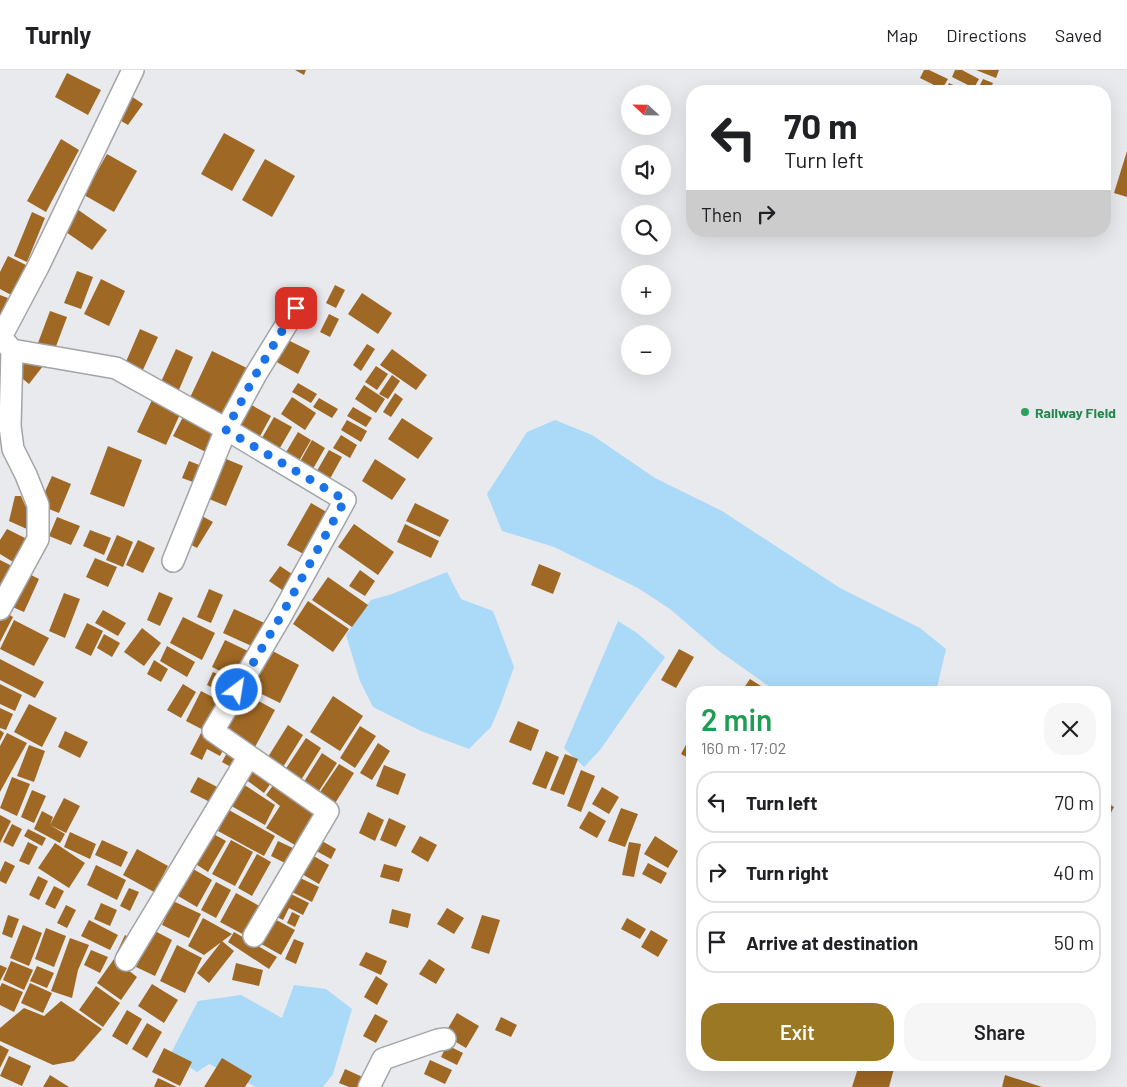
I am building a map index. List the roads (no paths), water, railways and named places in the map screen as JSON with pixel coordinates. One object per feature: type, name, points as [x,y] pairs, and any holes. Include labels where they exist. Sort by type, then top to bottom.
[{"type":"street","points":[[0,610],[38,539],[38,505],[5,428],[5,340],[38,266],[133,70]]},
{"type":"street","points":[[173,561],[226,430],[256,374],[296,308]]},
{"type":"street","points":[[5,340],[116,368],[345,500],[281,616],[212,731],[328,811],[254,936]]},
{"type":"street","points":[[126,960],[249,756]]},
{"type":"street","points":[[369,1087],[383,1059],[445,1039]]},
{"type":"water","points":[[555,420],[592,435],[655,478],[722,511],[840,588],[920,628],[946,649],[937,686],[769,686],[719,651],[670,609],[638,588],[554,547],[502,531],[487,494],[527,432]]},
{"type":"water","points":[[447,572],[461,599],[493,611],[514,667],[491,727],[469,749],[421,731],[373,707],[360,681],[346,635],[371,600],[392,594]]},
{"type":"water","points":[[618,621],[637,633],[665,657],[600,750],[584,767],[564,748]]},
{"type":"water","points":[[294,985],[326,989],[352,1009],[333,1074],[323,1087],[256,1087],[209,1064],[197,1072],[170,1055],[198,1001],[241,995],[282,1018]]},
{"type":"place","name":"Railway Field","points":[[1025,412]]}]
